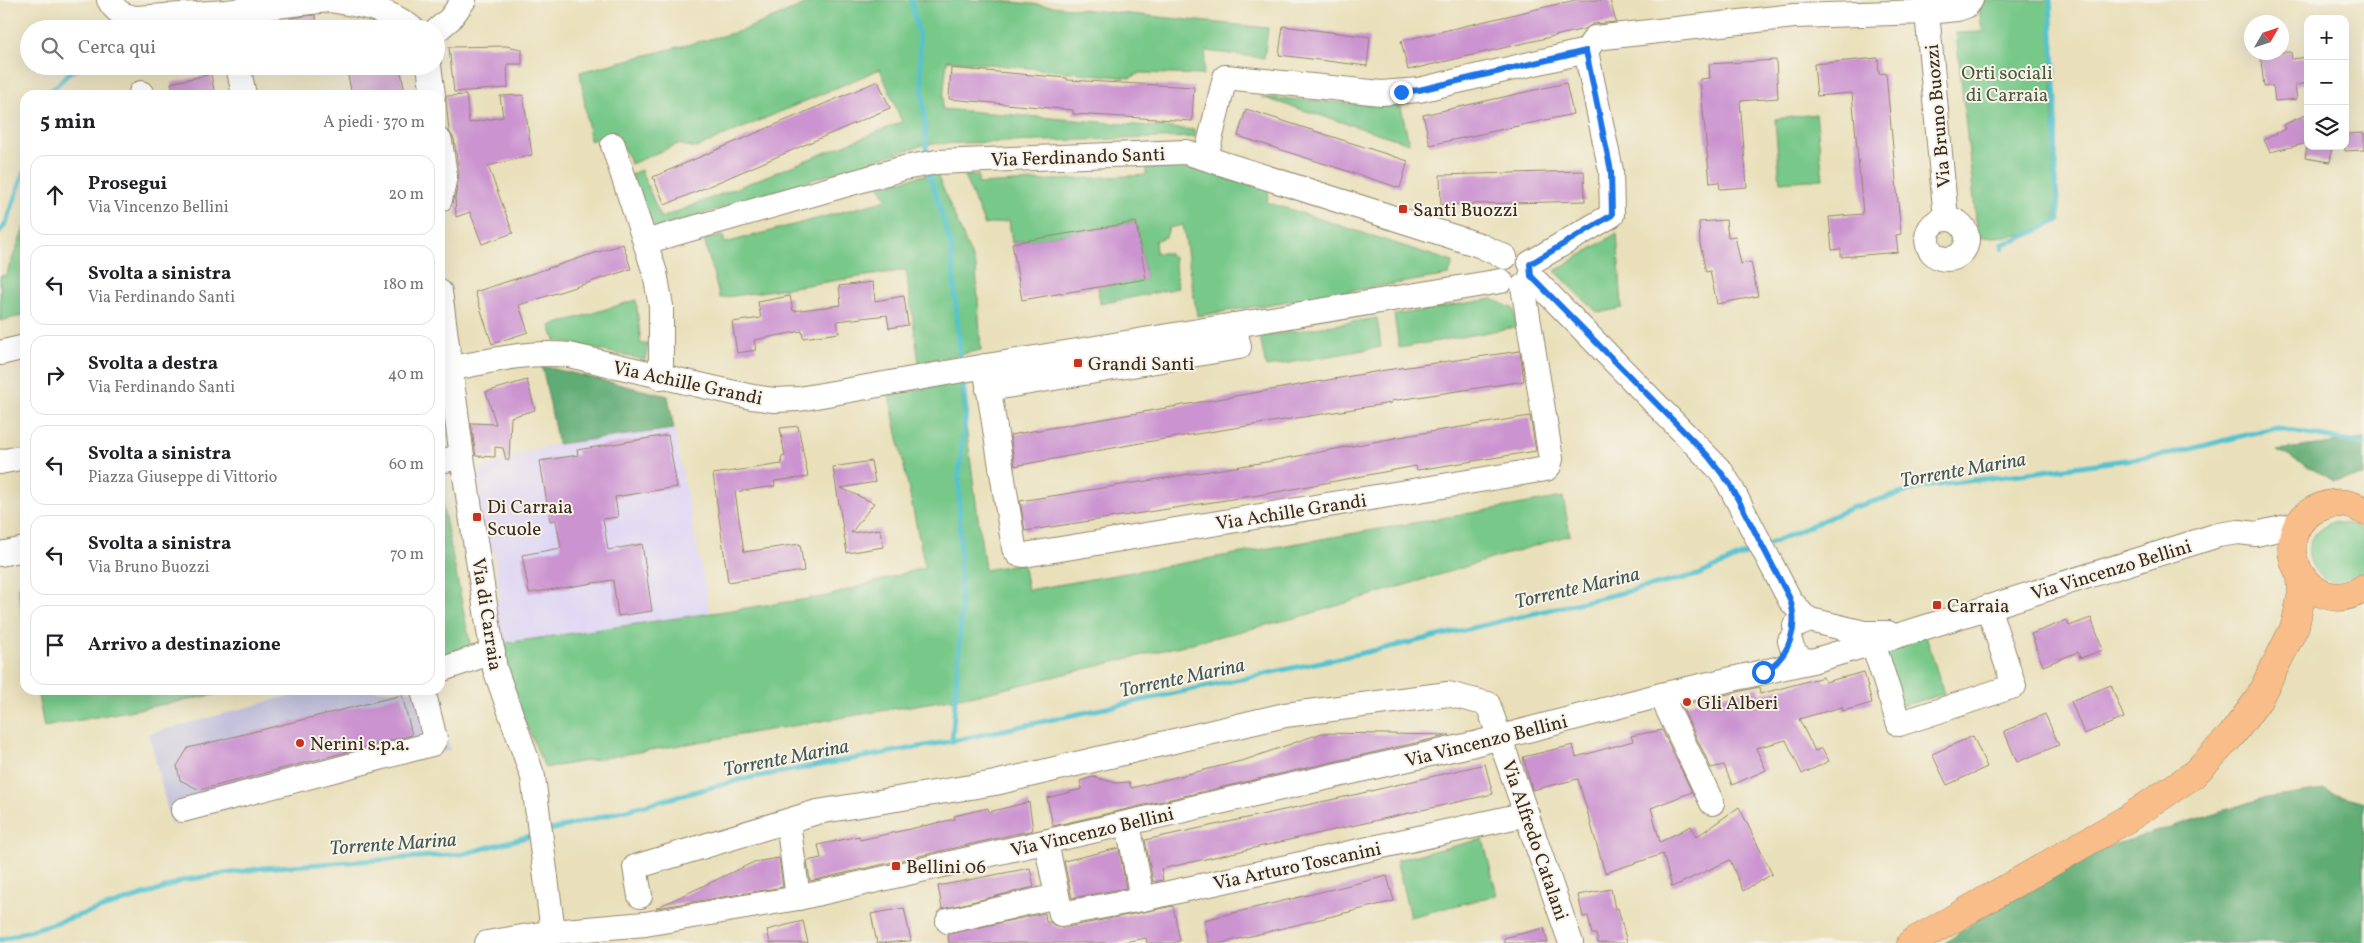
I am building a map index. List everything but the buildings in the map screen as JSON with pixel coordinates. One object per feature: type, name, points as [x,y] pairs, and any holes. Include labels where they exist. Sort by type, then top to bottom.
[{"type":"main road","points":[[2296,626],[2302,593],[2294,533],[2316,508],[2344,503],[2362,508]]},
{"type":"main road","points":[[2297,566],[2319,592],[2331,596],[2345,596],[2364,588]]},
{"type":"main road","points":[[1911,943],[2127,819],[2193,775],[2232,735],[2258,700],[2296,626],[2308,612],[2331,596]]},
{"type":"street","points":[[109,0],[112,6],[125,17],[136,18],[228,20],[329,0],[370,7],[394,14],[402,20]]},
{"type":"street","points":[[445,24],[464,0]]},
{"type":"street","points":[[1206,157],[1225,77],[1381,93],[1419,90],[1586,51],[1595,38],[1794,16],[1927,12],[1957,9],[1966,6],[1971,0]]},
{"type":"street","name":"Via Bruno Buozzi","points":[[1927,12],[1946,219]]},
{"type":"street","points":[[1521,277],[1612,215],[1611,171],[1586,51]]},
{"type":"street","points":[[240,75],[243,90]]},
{"type":"street","points":[[430,75],[432,90]]},
{"type":"street","points":[[612,145],[645,242],[661,306],[661,378]]},
{"type":"street","name":"Via Ferdinando Santi","points":[[645,242],[904,168],[937,162],[1186,152],[1479,245],[1505,257],[1516,254],[1522,256],[1521,277],[1708,456],[1730,484],[1802,627]]},
{"type":"street","name":"Via Achille Grandi","points":[[445,370],[494,359],[550,353],[569,355],[752,398],[774,400],[798,399],[938,374],[981,374],[1239,347],[1234,325],[1521,277],[1551,459],[1549,466],[1542,471],[1021,555],[1014,548],[981,374]]},
{"type":"street","points":[[0,353],[20,348]]},
{"type":"street","name":"Via di Carraia","points":[[445,370],[451,459],[495,669],[533,776],[553,932]]},
{"type":"street","points":[[0,462],[20,458]]},
{"type":"street","name":"Via Vincenzo Bellini","points":[[2256,534],[2300,524]]},
{"type":"street","name":"Via Vincenzo Bellini","points":[[487,943],[553,932],[645,924],[798,898],[1501,738],[1661,695],[1815,660],[2218,536],[2239,532],[2256,534],[2281,545],[2297,566]]},
{"type":"street","points":[[0,554],[20,550]]},
{"type":"street","points":[[1873,643],[1899,724],[2014,686],[1988,607]]},
{"type":"street","points":[[1802,627],[1826,628],[1831,639],[1828,651],[1815,660],[1800,658],[1795,653],[1802,627]]},
{"type":"street","name":"Via Vincenzo Bellini","points":[[1763,672],[1779,662],[1802,627],[1864,632],[1910,632]]},
{"type":"street","points":[[445,668],[492,652]]},
{"type":"street","name":"Via Alfredo Catalani","points":[[788,822],[817,812],[995,783],[1285,715],[1448,694],[1488,704],[1571,943]]},
{"type":"street","points":[[184,810],[432,744],[435,738],[424,695]]},
{"type":"street","points":[[1661,695],[1712,803]]},
{"type":"street","name":"Via Arturo Toscanini","points":[[1057,896],[1061,914],[1142,899],[1527,814]]},
{"type":"street","points":[[640,896],[635,867],[788,822],[798,898]]},
{"type":"street","points":[[1128,823],[1142,899]]},
{"type":"street","points":[[948,921],[1057,896],[1046,842]]},
{"type":"shaded area","points":[[674,429],[710,613],[500,644],[491,601],[500,599],[494,548],[483,548],[473,474],[512,456],[558,444]]},
{"type":"shaded area","points":[[292,695],[438,695],[450,750],[171,824],[149,734]]},
{"type":"green space","points":[[817,0],[992,0],[1268,28],[1264,58],[1206,51],[1203,75],[1140,73],[1130,78],[947,60],[942,109],[1195,130],[1195,137],[927,144],[651,230],[631,174],[641,170],[661,218],[902,122],[880,69],[696,148],[678,144],[631,164],[616,132],[590,141],[580,72],[741,31]]},
{"type":"green space","name":"Orti sociali di Carraia","points":[[1978,0],[2050,0],[2056,220],[2024,235],[1978,238],[1956,33],[1982,32]]},
{"type":"green space","points":[[1261,97],[1401,107],[1409,143]]},
{"type":"green space","points":[[1816,114],[1823,179],[1780,182],[1775,119]]},
{"type":"green space","points":[[1167,163],[1169,168],[1183,167],[1269,190],[1267,202],[1453,262],[1449,275],[1197,316],[1183,225],[1169,228],[1166,237],[1155,241],[1156,253],[1168,253],[1174,258],[1178,288],[1100,304],[1098,287],[1146,279],[1136,222],[1012,243],[1009,221],[985,225],[964,176],[978,175],[978,184],[1146,175],[1146,164]]},
{"type":"green space","points":[[936,172],[976,267],[981,350],[919,363],[906,270],[720,298],[704,240],[723,236],[725,243],[887,200],[880,186]]},
{"type":"green space","points":[[1617,233],[1622,308],[1598,313],[1555,271]]},
{"type":"green space","points":[[20,239],[20,316],[0,321],[0,276],[6,275]]},
{"type":"green space","points":[[1492,299],[1514,309],[1516,327],[1399,348],[1394,315]]},
{"type":"green space","points":[[636,300],[641,344],[648,344],[645,360],[555,340],[550,326]]},
{"type":"green space","points":[[1377,318],[1381,347],[1266,367],[1260,337]]},
{"type":"green space","points":[[542,366],[668,396],[674,429],[558,444]]},
{"type":"green space","points":[[960,381],[985,570],[1023,563],[1028,590],[1563,497],[1570,535],[1303,616],[987,693],[545,768],[492,645],[828,596],[925,567],[889,395]]},
{"type":"green space","points":[[2364,439],[2364,476],[2334,481],[2277,450]]},
{"type":"green space","points":[[445,518],[471,648],[445,654]]},
{"type":"green space","points":[[2333,522],[2354,525],[2364,534],[2364,571],[2351,581],[2338,583],[2325,579],[2315,570],[2309,558],[2309,545],[2317,532]]},
{"type":"green space","points":[[20,586],[20,602],[17,587]]},
{"type":"green space","points":[[1926,635],[1944,694],[1901,706],[1884,648]]},
{"type":"green space","points":[[38,695],[213,695],[44,727]]},
{"type":"green space","points":[[2324,790],[2364,802],[2364,943],[1945,943],[2059,862],[2260,799]]},
{"type":"green space","points":[[1483,839],[1497,895],[1410,917],[1396,860]]},
{"type":"waterway","points":[[911,0],[919,37],[927,158]]},
{"type":"waterway","points":[[2003,248],[2002,244],[2019,239],[2059,220],[2055,178],[2056,100],[2050,0]]},
{"type":"waterway","points":[[52,90],[67,75]]},
{"type":"waterway","points":[[928,169],[951,246],[961,364]]},
{"type":"waterway","points":[[0,231],[6,223],[20,184]]},
{"type":"waterway","points":[[952,741],[961,624],[959,474],[966,411],[962,375]]},
{"type":"waterway","name":"Torrente Marina","points":[[1767,545],[1851,508],[1923,487],[2171,454],[2273,428],[2364,444]]},
{"type":"waterway","name":"Torrente Marina","points":[[547,831],[743,779],[952,741],[1395,646],[1698,575],[1757,549]]},
{"type":"waterway","name":"Torrente Marina","points":[[0,940],[157,891],[184,880],[263,868],[463,854],[534,835]]},
{"type":"place","name":"Santi Buozzi","points":[[1403,209]]},
{"type":"place","name":"Grandi Santi","points":[[1078,363]]},
{"type":"place","name":"Di Carraia Scuole","points":[[477,517]]},
{"type":"place","name":"Carraia","points":[[1937,605]]},
{"type":"place","name":"Gli Alberi","points":[[1687,702]]},
{"type":"place","name":"Nerini s.p.a.","points":[[300,743]]},
{"type":"place","name":"Bellini 06","points":[[896,866]]},
{"type":"route","points":[[1401,92],[1419,90],[1586,51],[1611,171],[1612,215],[1530,264],[1532,268],[1531,276],[1708,456],[1730,484],[1789,597],[1792,608],[1794,628],[1786,651],[1779,662],[1763,672]]}]
